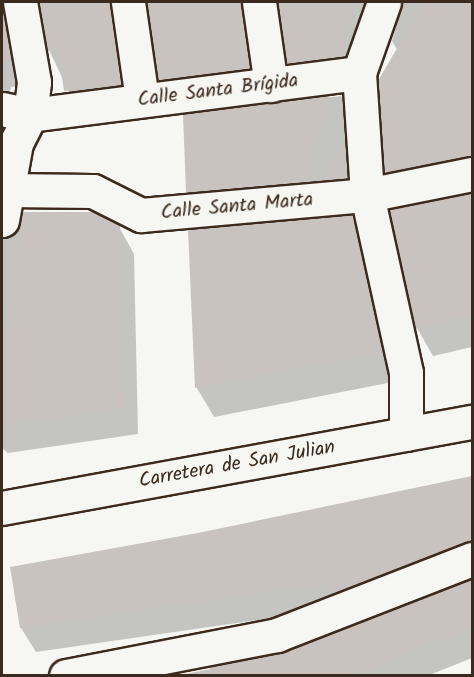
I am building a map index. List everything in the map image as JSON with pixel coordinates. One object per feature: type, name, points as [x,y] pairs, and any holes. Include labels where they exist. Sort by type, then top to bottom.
[{"type":"street","points":[[4,205],[16,143],[16,112],[34,82],[20,2]]},
{"type":"street","points":[[128,2],[142,99]]},
{"type":"street","points":[[259,2],[271,85]]},
{"type":"street","points":[[384,2],[359,73],[367,195],[406,374],[406,434]]},
{"type":"street","name":"Calle Santa Brígida","points":[[16,112],[271,85],[359,73]]},
{"type":"street","name":"Calle Santa Marta","points":[[4,205],[93,191],[141,215],[367,195],[472,174]]},
{"type":"street","name":"Carretera de San Julian","points":[[2,508],[472,422]]},
{"type":"street","points":[[66,675],[278,635],[472,559]]},
{"type":"building","points":[[39,2],[110,2],[121,84],[64,91],[58,49],[48,51]]},
{"type":"building","points":[[147,2],[241,2],[250,68],[158,80]]},
{"type":"building","points":[[278,2],[356,2],[341,56],[287,63]]},
{"type":"building","points":[[424,2],[472,2],[472,156],[384,172],[378,81]]},
{"type":"building","points":[[2,5],[11,58],[2,60]]},
{"type":"building","points":[[330,96],[306,182],[186,192],[183,114]]},
{"type":"building","points":[[345,139],[347,178],[320,180]]},
{"type":"building","points":[[472,193],[472,315],[416,329],[389,210]]},
{"type":"building","points":[[23,212],[94,212],[120,225],[124,408],[2,425],[2,353]]},
{"type":"building","points":[[352,215],[382,352],[195,388],[188,230]]},
{"type":"building","points":[[472,476],[472,541],[332,593],[330,583],[20,628],[10,567],[198,533]]},
{"type":"building","points":[[472,579],[472,627],[352,675],[211,675],[210,667],[284,652]]}]
